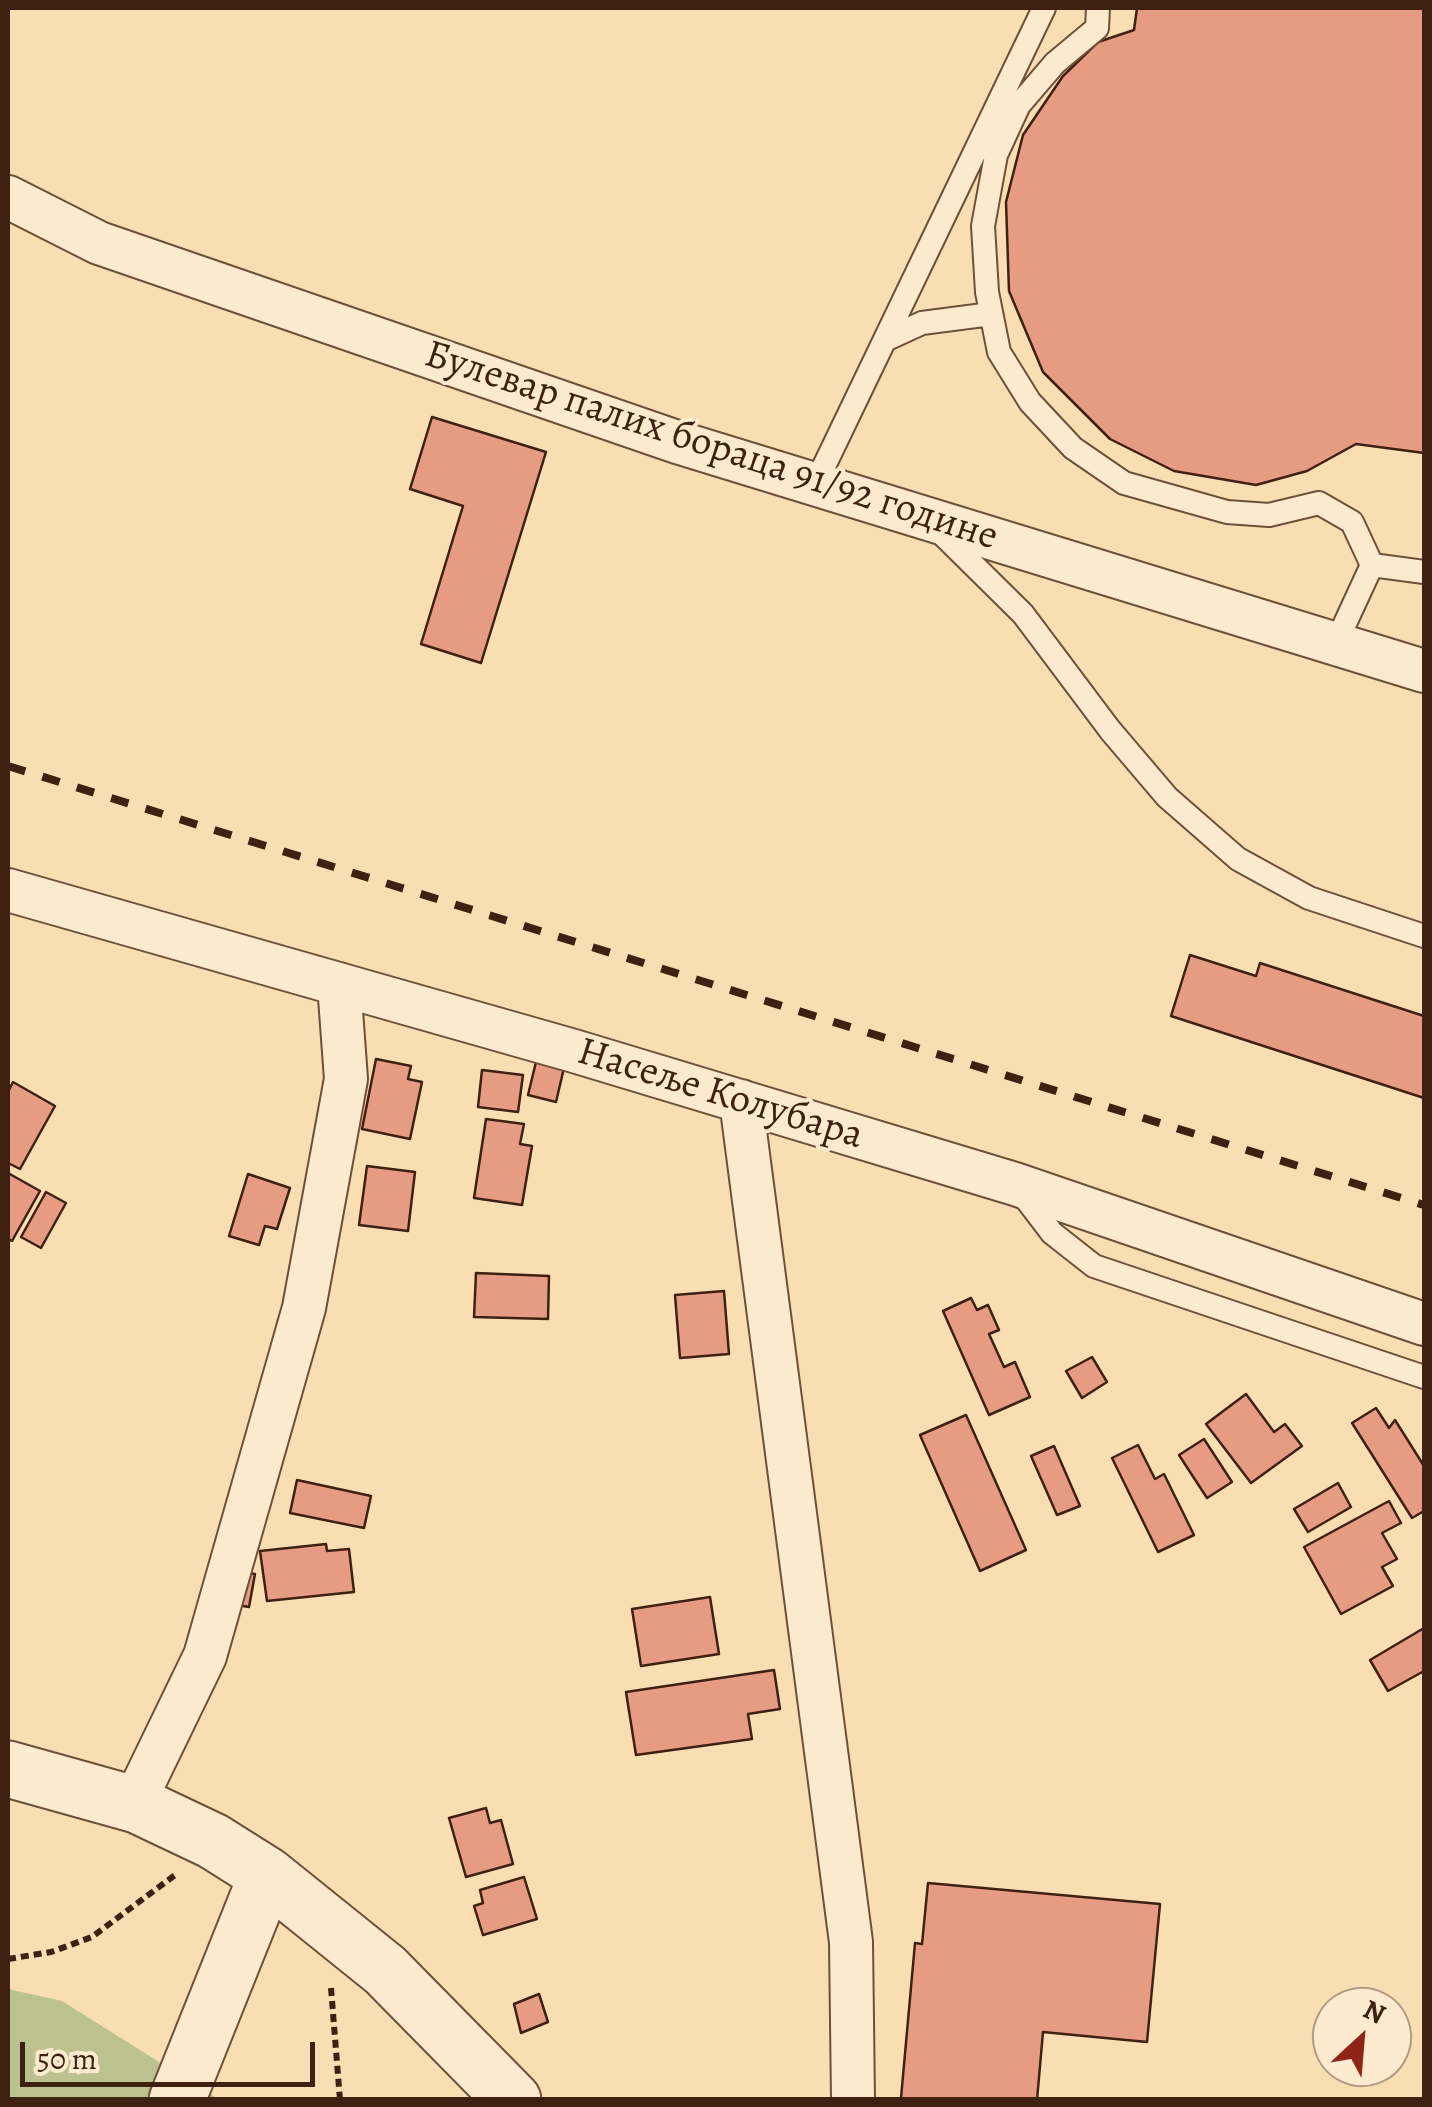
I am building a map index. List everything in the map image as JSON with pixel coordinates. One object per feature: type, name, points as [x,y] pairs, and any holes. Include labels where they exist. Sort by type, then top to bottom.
[{"type":"street","name":"Булевар палих бораца 91/92 године","points":[[8,197],[99,243],[659,436],[1424,671]]},
{"type":"street","name":"Насеље Колубара","points":[[8,890],[1015,1184],[1424,1324]]},
{"type":"street","points":[[137,1805],[144,1782],[205,1656],[304,1308],[346,1079],[339,984]]},
{"type":"street","points":[[741,1102],[851,1942],[853,2100]]},
{"type":"street","points":[[8,1769],[137,1805],[213,1840],[268,1875],[385,1970],[513,2100]]},
{"type":"street","points":[[177,2100],[268,1875]]},
{"type":"lane","points":[[816,485],[1044,8]]},
{"type":"lane","points":[[1098,8],[1097,28],[1055,62],[1019,105],[996,155],[983,226],[991,314],[999,352],[1030,402],[1073,448],[1124,483],[1227,512],[1269,515],[1320,503],[1352,522],[1372,565],[1336,644]]},
{"type":"lane","points":[[884,340],[922,324],[991,314]]},
{"type":"lane","points":[[926,519],[1023,614],[1110,730],[1167,797],[1238,859],[1309,898],[1424,936]]},
{"type":"lane","points":[[1372,565],[1424,572]]},
{"type":"lane","points":[[1015,1184],[1052,1233],[1094,1266],[1424,1377]]},
{"type":"path","points":[[8,1959],[51,1952],[92,1937],[175,1876],[213,1840]]},
{"type":"path","points":[[325,1922],[340,2100]]},
{"type":"green space","points":[[8,1989],[62,2001],[218,2099],[8,2100]]},
{"type":"building","points":[[1137,8],[1424,8],[1424,453],[1356,444],[1307,471],[1256,485],[1174,471],[1110,439],[1043,372],[1009,291],[1006,202],[1023,135],[1063,76],[1098,42],[1134,30]]},
{"type":"building","points":[[432,417],[546,452],[481,663],[421,644],[463,506],[410,489]]},
{"type":"building","points":[[1190,955],[1256,976],[1260,963],[1424,1016],[1424,1098],[1171,1016]]},
{"type":"building","points":[[376,1059],[411,1066],[408,1079],[422,1082],[410,1139],[362,1129]]},
{"type":"building","points":[[536,1062],[564,1068],[556,1102],[528,1095]]},
{"type":"building","points":[[482,1070],[523,1075],[518,1112],[478,1107]]},
{"type":"building","points":[[13,1082],[55,1106],[20,1169],[8,1163],[8,1092]]},
{"type":"building","points":[[486,1119],[524,1124],[520,1144],[532,1146],[522,1205],[474,1198]]},
{"type":"building","points":[[367,1166],[415,1172],[408,1231],[359,1225]]},
{"type":"building","points":[[8,1173],[40,1191],[12,1241],[8,1239]]},
{"type":"building","points":[[248,1174],[290,1188],[277,1229],[265,1226],[259,1245],[229,1236]]},
{"type":"building","points":[[46,1192],[66,1203],[41,1248],[21,1237]]},
{"type":"building","points":[[476,1273],[549,1276],[548,1319],[474,1317]]},
{"type":"building","points":[[724,1291],[729,1354],[680,1358],[675,1295]]},
{"type":"building","points":[[971,1298],[977,1310],[988,1305],[999,1330],[989,1334],[1004,1367],[1015,1362],[1030,1397],[989,1415],[943,1311]]},
{"type":"building","points":[[1092,1357],[1107,1382],[1082,1398],[1066,1371]]},
{"type":"building","points":[[1246,1394],[1274,1432],[1285,1424],[1302,1446],[1251,1483],[1206,1424]]},
{"type":"building","points":[[1376,1408],[1389,1428],[1395,1420],[1424,1466],[1424,1511],[1412,1518],[1352,1423]]},
{"type":"building","points":[[966,1415],[1026,1550],[980,1571],[920,1435]]},
{"type":"building","points":[[1204,1439],[1232,1482],[1207,1498],[1179,1455]]},
{"type":"building","points":[[1138,1445],[1155,1479],[1164,1474],[1194,1535],[1158,1552],[1112,1458]]},
{"type":"building","points":[[1054,1446],[1080,1506],[1057,1515],[1031,1456]]},
{"type":"building","points":[[297,1480],[371,1496],[364,1528],[290,1513]]},
{"type":"building","points":[[1338,1483],[1351,1507],[1308,1532],[1294,1509]]},
{"type":"building","points":[[1389,1501],[1401,1523],[1382,1533],[1397,1559],[1382,1567],[1393,1586],[1341,1614],[1304,1547]]},
{"type":"building","points":[[326,1544],[327,1551],[349,1549],[354,1592],[267,1601],[260,1551]]},
{"type":"building","points":[[237,1571],[255,1574],[249,1607],[231,1604]]},
{"type":"building","points":[[710,1597],[719,1654],[641,1666],[632,1609]]},
{"type":"building","points":[[1424,1628],[1424,1671],[1388,1691],[1370,1660]]},
{"type":"building","points":[[774,1670],[780,1709],[748,1714],[752,1739],[636,1755],[626,1692]]},
{"type":"building","points":[[486,1808],[490,1823],[501,1820],[513,1864],[466,1877],[449,1818]]},
{"type":"building","points":[[524,1877],[537,1919],[483,1935],[474,1906],[483,1903],[480,1890]]},
{"type":"building","points":[[928,1883],[1160,1904],[1147,2042],[1043,2032],[1037,2100],[901,2098],[915,1943],[922,1944]]},
{"type":"building","points":[[539,1994],[548,2022],[521,2033],[514,2004]]},
{"type":"railway","points":[[8,766],[1424,1205]]}]
